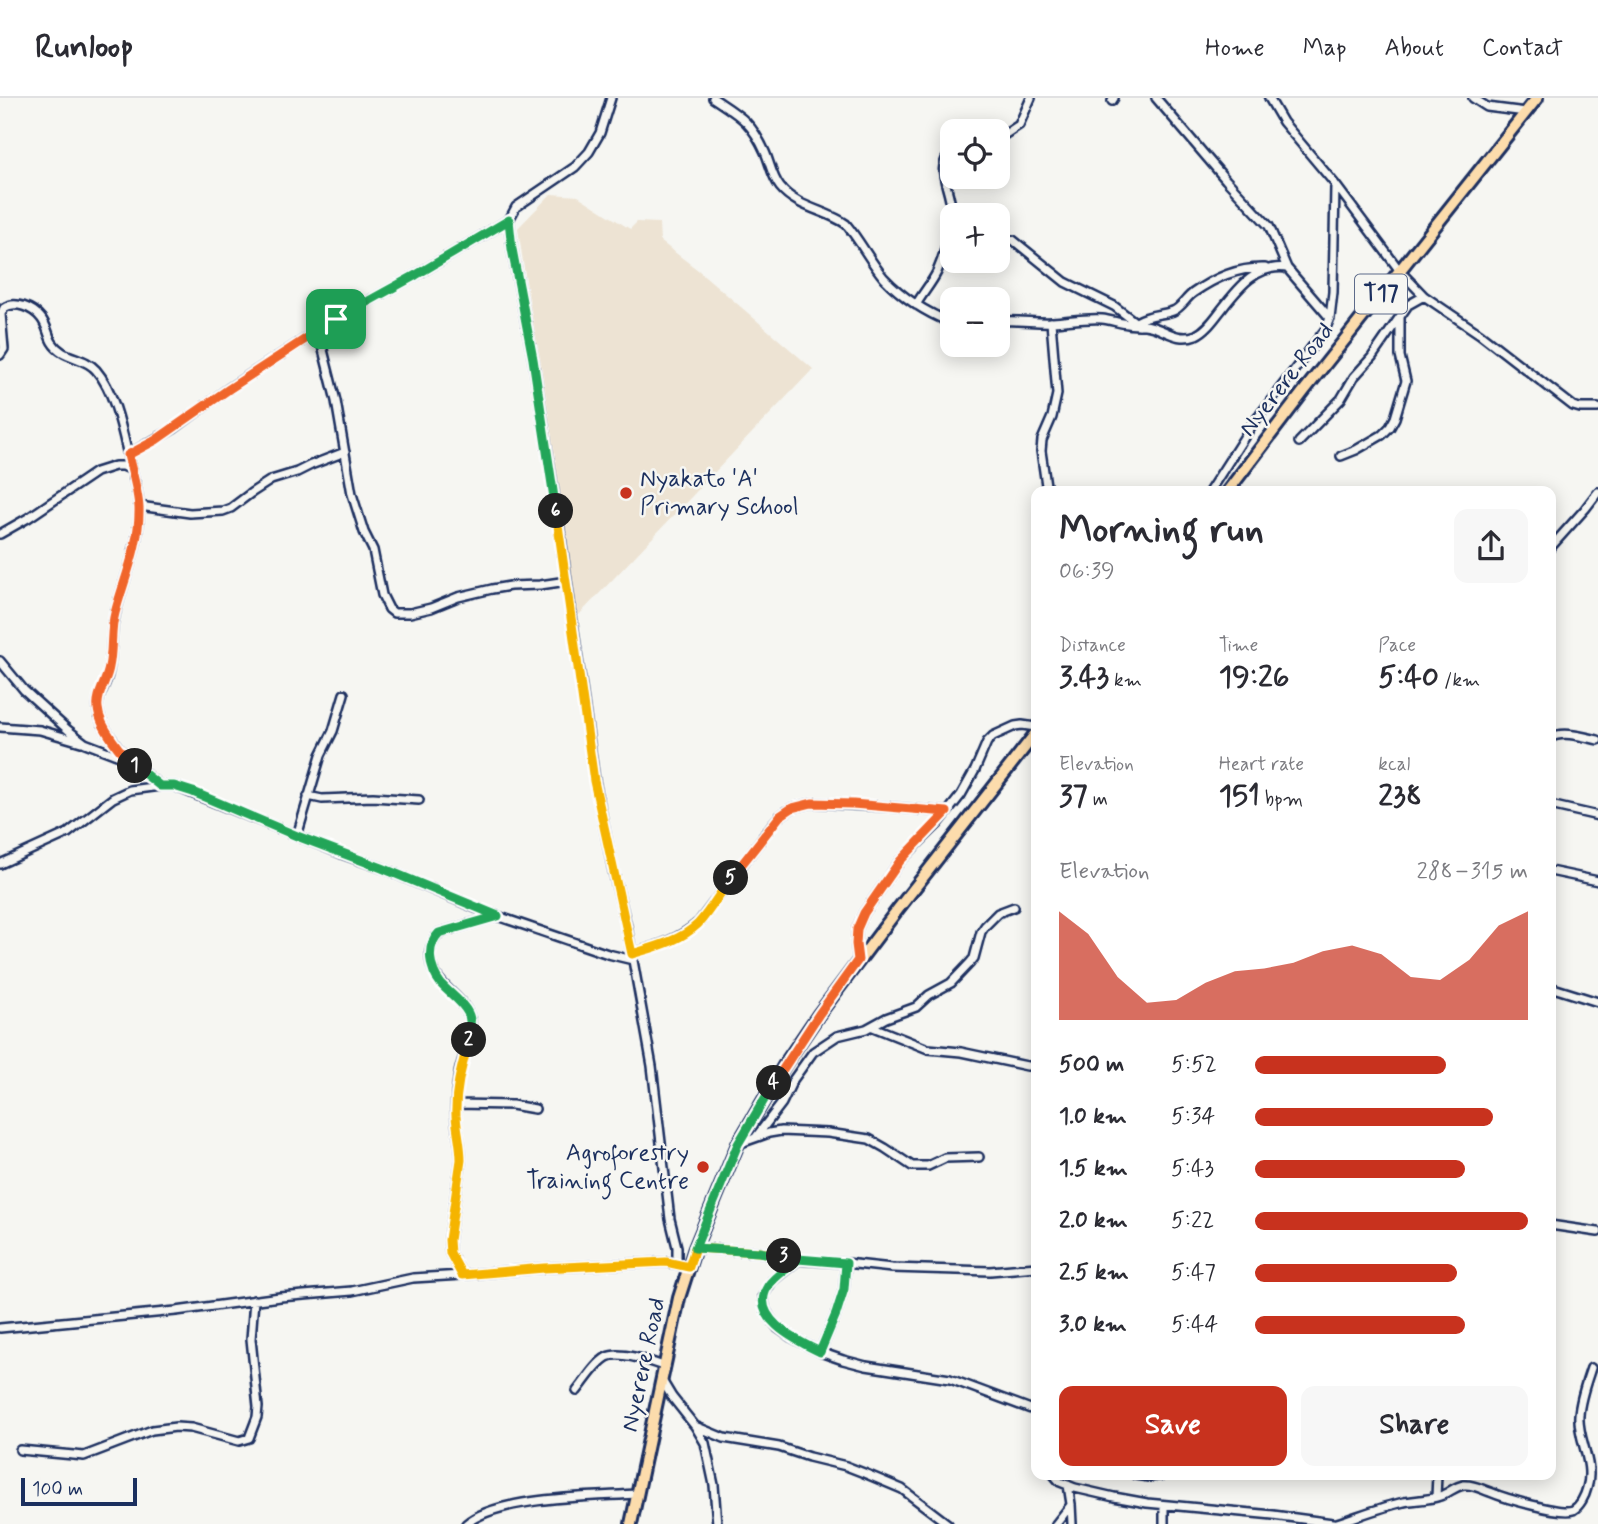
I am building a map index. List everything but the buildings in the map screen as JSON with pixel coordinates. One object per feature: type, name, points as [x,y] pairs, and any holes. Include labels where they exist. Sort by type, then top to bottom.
[{"type":"main road","name":"Nyerere Road","points":[[1232,486],[1537,98]]},
{"type":"main road","name":"Nyerere Road","points":[[631,1524],[680,1298],[683,1265],[695,1248],[738,1144],[785,1064],[858,960],[1031,739]]},
{"type":"street","points":[[128,455],[175,428],[318,330],[509,220],[516,207],[575,167],[589,152],[600,133],[611,98]]},
{"type":"street","points":[[713,98],[744,118],[753,129],[780,187],[804,205],[838,218],[846,224],[884,278],[916,305],[940,318]]},
{"type":"street","points":[[1010,131],[1019,125],[1031,98]]},
{"type":"street","points":[[1156,98],[1269,226],[1287,268],[1330,318]]},
{"type":"street","points":[[1269,98],[1283,122],[1335,184],[1400,271],[1424,296],[1480,334],[1573,406],[1598,408]]},
{"type":"street","points":[[1473,98],[1487,107],[1526,112]]},
{"type":"street","points":[[1213,486],[1252,425],[1325,330],[1330,318],[1335,184]]},
{"type":"street","points":[[916,305],[936,274],[950,229],[951,208],[947,189]]},
{"type":"street","points":[[0,1328],[352,1291],[412,1278],[666,1262],[683,1265],[670,1219],[654,1079],[632,957],[594,781],[567,581],[509,220]]},
{"type":"street","points":[[1013,240],[1065,282],[1114,306],[1138,323]]},
{"type":"street","points":[[1138,323],[1148,315],[1172,311],[1200,289],[1235,272],[1249,268],[1287,268]]},
{"type":"street","points":[[1010,321],[1104,319],[1151,326],[1169,335],[1196,335],[1214,320],[1252,275],[1269,268]]},
{"type":"street","points":[[1299,442],[1341,399],[1354,377],[1372,357],[1408,305],[1424,296]]},
{"type":"street","points":[[0,355],[4,349],[2,307],[9,304],[19,305],[43,319],[56,349],[67,356],[84,360],[95,369],[111,397],[132,470],[139,506],[129,569],[115,614],[108,674],[97,704],[102,722],[127,760]]},
{"type":"street","points":[[1341,456],[1382,435],[1395,418],[1406,381],[1400,356],[1399,316]]},
{"type":"street","points":[[1046,486],[1042,440],[1052,417],[1057,394],[1051,322]]},
{"type":"street","points":[[318,330],[336,401],[352,494],[364,532],[373,550],[382,595],[389,609],[402,614],[425,610],[458,597],[501,587],[567,581]]},
{"type":"street","points":[[139,506],[190,513],[223,512],[271,480],[345,452]]},
{"type":"street","points":[[0,534],[96,472],[115,466],[132,470]]},
{"type":"street","points":[[1556,541],[1598,492]]},
{"type":"street","points":[[0,661],[24,690],[85,743]]},
{"type":"street","points":[[297,836],[321,755],[334,731],[344,694]]},
{"type":"street","points":[[858,960],[857,929],[864,913],[900,861],[961,795],[987,742],[993,736],[1022,725],[1031,726]]},
{"type":"street","points":[[0,727],[40,730],[85,743],[127,760],[160,786]]},
{"type":"street","points":[[1556,735],[1598,740]]},
{"type":"street","points":[[0,864],[68,833],[113,798],[130,790],[174,786],[498,916],[608,954],[632,957],[671,942],[699,922],[772,825],[792,808],[812,803],[853,804],[947,812]]},
{"type":"street","points":[[308,796],[322,799],[373,797],[419,800]]},
{"type":"street","points":[[1556,807],[1598,816]]},
{"type":"street","points":[[1556,872],[1598,881]]},
{"type":"street","points":[[756,1138],[782,1103],[793,1080],[813,1052],[837,1036],[873,1027],[886,1018],[916,1007],[929,995],[951,983],[974,958],[985,926],[998,913],[1014,907]]},
{"type":"street","points":[[462,1275],[449,1246],[461,1160],[457,1128],[460,1071],[470,1035],[470,1020],[464,1006],[437,977],[431,962],[430,949],[439,933],[498,916]]},
{"type":"street","points":[[1556,989],[1598,1002]]},
{"type":"street","points":[[873,1027],[928,1049],[961,1052],[1031,1066]]},
{"type":"street","points":[[457,1104],[512,1105],[535,1109]]},
{"type":"street","points":[[738,1144],[781,1130],[858,1136],[885,1148],[907,1164],[920,1167],[945,1158],[979,1157]]},
{"type":"street","points":[[1556,1226],[1598,1231]]},
{"type":"street","points":[[695,1248],[759,1252],[798,1259],[892,1268],[990,1271],[1031,1267]]},
{"type":"street","points":[[798,1259],[772,1281],[764,1296],[765,1308],[770,1318],[791,1338],[820,1352],[866,1366],[950,1379],[1031,1409]]},
{"type":"street","points":[[820,1352],[844,1289],[846,1263]]},
{"type":"street","points":[[20,1450],[84,1456],[152,1430],[176,1427],[191,1428],[239,1441],[249,1438],[258,1407],[251,1339],[254,1300]]},
{"type":"street","points":[[578,1391],[607,1357],[633,1357],[666,1367]]},
{"type":"street","points":[[1059,1480],[1114,1497],[1164,1506],[1273,1515],[1339,1524],[1384,1507],[1436,1497],[1459,1486],[1472,1485],[1508,1498],[1564,1512],[1578,1506],[1587,1488],[1589,1477],[1586,1451],[1578,1416],[1591,1368]]},
{"type":"street","points":[[663,1382],[705,1443],[717,1524]]},
{"type":"street","points":[[695,1426],[724,1438],[779,1447],[846,1466],[902,1489],[948,1524]]},
{"type":"street","points":[[1436,1497],[1437,1480]]},
{"type":"street","points":[[1068,1485],[1072,1524]]},
{"type":"street","points":[[466,1524],[478,1515],[499,1507],[637,1494]]},
{"type":"street","points":[[1056,1524],[1071,1504]]},
{"type":"street","points":[[1164,1506],[1164,1524]]},
{"type":"shaded area","name":"Nyakato 'A' Primary School","points":[[551,194],[578,196],[630,229],[637,222],[659,223],[660,241],[698,270],[813,369],[576,618],[518,228]]},
{"type":"place","name":"Nyakato 'A' Primary School","points":[[626,493]]},
{"type":"place","name":"Agroforestry Training Centre","points":[[703,1167]]},
{"type":"route","points":[[336,319],[175,428],[128,455],[139,506],[138,525],[129,569],[115,614],[108,674],[97,704],[102,722],[127,760],[160,786],[174,786],[193,792],[498,916],[439,933],[430,949],[431,962],[437,977],[464,1006],[470,1020],[470,1035],[458,1078],[456,1112],[461,1160],[449,1240],[450,1253],[462,1275],[666,1262],[689,1267],[695,1248],[716,1249],[759,1252],[846,1263],[844,1289],[820,1352],[791,1338],[778,1328],[765,1308],[764,1296],[768,1286],[798,1259],[759,1252],[695,1248],[738,1144],[785,1064],[858,960],[857,929],[864,913],[900,861],[947,812],[853,804],[812,803],[792,808],[772,825],[699,922],[671,942],[632,954],[594,781],[533,359],[509,220],[336,319]]}]
